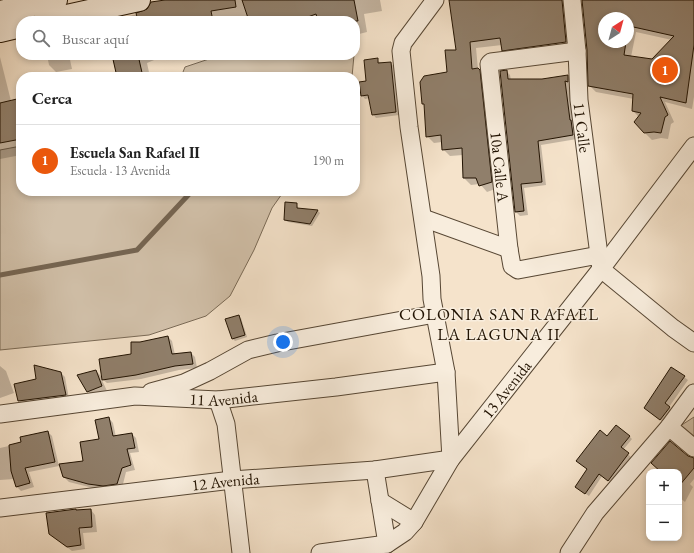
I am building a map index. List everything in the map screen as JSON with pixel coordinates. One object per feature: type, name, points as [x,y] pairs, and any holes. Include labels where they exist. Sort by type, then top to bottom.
[{"type":"main road","points":[[0,12],[56,0]]},
{"type":"main road","points":[[67,16],[139,0]]},
{"type":"main road","points":[[0,31],[16,27]]},
{"type":"street","points":[[436,0],[403,43],[401,51],[409,127],[423,218],[435,314],[446,372],[451,459]]},
{"type":"street","name":"11 Calle","points":[[572,0],[577,51],[579,100],[600,262]]},
{"type":"street","name":"10a Calle A","points":[[577,51],[491,62],[488,66],[512,266],[518,270],[600,262]]},
{"type":"street","name":"13 Avenida","points":[[320,553],[387,544],[409,527],[451,459],[600,262],[694,146]]},
{"type":"street","points":[[423,218],[509,249]]},
{"type":"street","points":[[600,262],[673,328],[694,343]]},
{"type":"street","points":[[135,396],[184,383],[210,372],[248,350],[255,348],[435,314]]},
{"type":"street","name":"11 Avenida","points":[[0,414],[135,396],[218,400],[336,387],[446,372]]},
{"type":"street","points":[[569,553],[595,513],[669,427],[694,393]]},
{"type":"street","points":[[218,400],[226,424],[241,553]]},
{"type":"street","points":[[669,427],[694,448]]},
{"type":"street","name":"12 Avenida","points":[[0,508],[232,480],[374,470],[451,459]]},
{"type":"street","points":[[374,470],[387,544]]},
{"type":"street","points":[[380,501],[409,527]]},
{"type":"shaded area","points":[[206,60],[354,60],[352,72],[183,72],[185,67]]},
{"type":"shaded area","points":[[16,147],[16,196],[280,196],[272,208],[254,250],[230,296],[206,316],[149,335],[0,350],[0,150]]},
{"type":"shaded area","points":[[694,417],[694,440],[677,428]]},
{"type":"building","points":[[165,0],[235,0],[236,7],[211,11],[212,16],[137,16],[136,13],[147,9],[151,2]]},
{"type":"building","points":[[242,0],[354,0],[357,16],[317,16],[316,14],[311,16],[247,16]]},
{"type":"building","points":[[449,0],[562,0],[566,42],[502,51],[500,38],[470,42],[472,69],[478,68],[480,70],[492,182],[479,186],[476,178],[463,178],[462,148],[442,150],[441,135],[426,137],[424,104],[422,104],[420,82],[424,76],[447,72],[445,50],[456,50]]},
{"type":"building","points":[[582,0],[694,0],[694,45],[686,103],[660,97],[668,115],[665,117],[661,133],[644,133],[634,122],[641,113],[632,111],[633,94],[588,86],[587,50]]},
{"type":"building","points":[[378,58],[378,63],[391,62],[396,112],[372,115],[368,95],[361,96],[360,82],[366,81],[364,60]]},
{"type":"building","points":[[113,60],[139,60],[142,72],[116,72]]},
{"type":"building","points":[[507,70],[508,79],[542,79],[568,75],[568,82],[565,81],[573,135],[538,141],[542,182],[521,184],[524,211],[515,212],[500,71]]},
{"type":"building","points":[[16,99],[16,140],[0,143],[0,103]]},
{"type":"building","points":[[285,202],[297,203],[297,208],[318,210],[310,224],[284,220]]},
{"type":"building","points":[[239,315],[245,335],[232,339],[225,319]]},
{"type":"building","points":[[168,336],[172,354],[191,352],[193,364],[102,380],[99,359],[131,354],[131,342],[140,342]]},
{"type":"building","points":[[34,365],[61,372],[66,395],[18,401],[14,384],[36,379]]},
{"type":"building","points":[[671,367],[685,376],[665,403],[670,407],[660,420],[644,408]]},
{"type":"building","points":[[96,370],[102,386],[87,392],[77,375]]},
{"type":"building","points":[[109,417],[113,436],[132,433],[135,448],[127,449],[131,465],[122,468],[117,484],[103,486],[88,484],[63,477],[59,464],[83,461],[80,442],[99,439],[95,420]]},
{"type":"building","points":[[616,425],[630,436],[621,447],[629,453],[608,481],[599,474],[585,494],[575,487],[587,469],[576,461],[600,430],[607,436]]},
{"type":"building","points":[[48,431],[55,462],[25,468],[30,483],[16,487],[11,471],[9,445],[21,442],[20,437]]},
{"type":"building","points":[[670,441],[688,456],[694,458],[694,468],[682,482],[682,469],[658,469],[651,463]]},
{"type":"building","points":[[76,509],[91,509],[92,527],[79,528],[81,545],[67,547],[49,534],[46,513]]},
{"type":"waterway","points":[[0,275],[137,250],[187,196]]},
{"type":"place","name":"Escuela San Rafael II","points":[[665,70]]},
{"type":"district","name":"COLONIA SAN RAFAEL LA LAGUNA II","points":[[499,324]]}]
